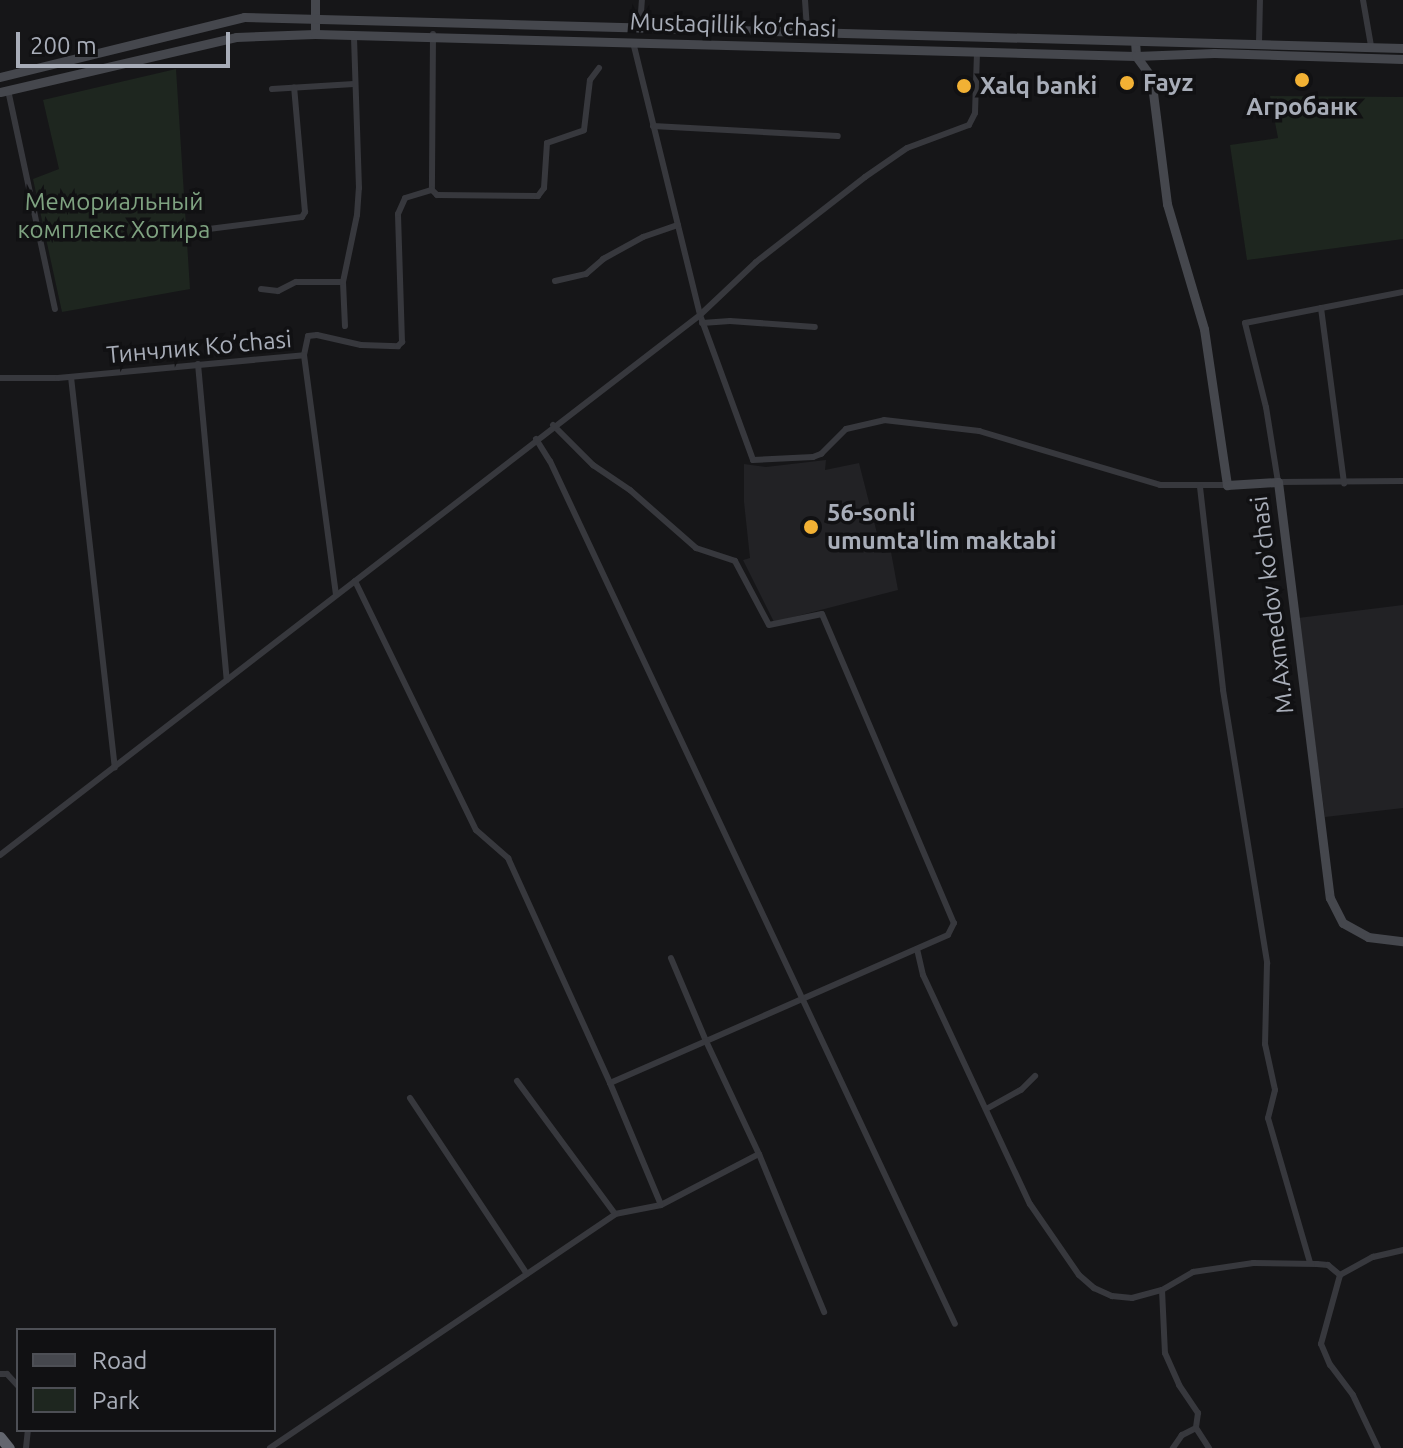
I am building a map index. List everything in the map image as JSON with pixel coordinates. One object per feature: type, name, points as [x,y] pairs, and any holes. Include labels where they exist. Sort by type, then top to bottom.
[{"type":"highway","points":[[0,1437],[9,1448]]},
{"type":"main road","points":[[315,0],[315,34]]},
{"type":"main road","name":"Mustaqillik ko’chasi","points":[[0,77],[244,17],[1259,43]]},
{"type":"main road","name":"Mustaqillik ko’chasi","points":[[4,91],[236,37],[315,34],[433,34],[1136,56],[1214,53],[1403,59]]},
{"type":"main road","name":"M.Axmedov ko'chasi","points":[[1135,41],[1136,56],[1151,77],[1167,204],[1204,329],[1227,485],[1275,482],[1330,898],[1343,923],[1368,937],[1403,941]]},
{"type":"main road","points":[[1259,43],[1403,48]]},
{"type":"street","points":[[640,27],[642,0]]},
{"type":"street","points":[[805,0],[807,32]]},
{"type":"street","points":[[1259,43],[1260,0]]},
{"type":"street","points":[[1363,0],[1371,46]]},
{"type":"street","points":[[433,34],[432,190],[437,195],[456,198],[501,193],[538,196],[544,188],[547,143],[584,130],[590,80],[599,68]]},
{"type":"street","points":[[345,326],[343,282],[357,215],[354,35]]},
{"type":"street","points":[[633,42],[701,319],[753,460],[813,457],[821,454],[846,429],[884,420],[979,431],[1160,485],[1227,485]]},
{"type":"street","points":[[0,855],[553,425],[701,319],[756,262],[907,148],[969,125],[975,113],[977,52]]},
{"type":"street","points":[[272,89],[354,84]]},
{"type":"street","points":[[193,231],[302,217],[305,212],[294,87]]},
{"type":"street","points":[[4,91],[55,309]]},
{"type":"street","points":[[653,126],[838,136]]},
{"type":"street","points":[[304,355],[308,336],[317,335],[361,345],[398,346],[402,342],[398,214],[405,198],[432,190]]},
{"type":"street","points":[[555,281],[586,274],[603,259],[643,237],[678,225]]},
{"type":"street","points":[[261,289],[278,291],[296,282],[343,282]]},
{"type":"street","points":[[1403,292],[1245,323],[1266,407],[1275,482],[1403,481]]},
{"type":"street","points":[[1321,308],[1344,483]]},
{"type":"street","points":[[701,319],[815,327]]},
{"type":"street","name":"Тинчлик Ko’chasi","points":[[0,378],[71,377],[304,355],[336,595]]},
{"type":"street","points":[[198,364],[227,680]]},
{"type":"street","points":[[71,377],[115,768]]},
{"type":"street","points":[[553,425],[593,465],[630,490],[696,548],[735,561],[769,625],[822,614],[954,923],[948,935],[610,1083]]},
{"type":"street","points":[[536,439],[550,461],[955,1324]]},
{"type":"street","points":[[1200,487],[1223,690],[1267,963],[1265,1044],[1275,1090],[1268,1118],[1310,1263]]},
{"type":"street","points":[[355,581],[476,830],[508,858],[610,1083],[661,1205]]},
{"type":"street","points":[[917,949],[923,975],[988,1108],[1030,1204],[1079,1275],[1112,1296],[1132,1298],[1162,1290],[1193,1272],[1212,1267],[1310,1263],[1328,1265],[1340,1275]]},
{"type":"street","points":[[671,958],[759,1154],[824,1312]]},
{"type":"street","points":[[988,1108],[1021,1090],[1035,1076]]},
{"type":"street","points":[[517,1081],[615,1214]]},
{"type":"street","points":[[410,1098],[527,1274]]},
{"type":"street","points":[[270,1448],[615,1214],[661,1205],[759,1154]]},
{"type":"street","points":[[1378,1448],[1353,1395],[1330,1365],[1321,1344],[1340,1275],[1373,1257],[1403,1250]]},
{"type":"street","points":[[1162,1290],[1165,1353],[1179,1385],[1196,1409],[1196,1428],[1209,1448]]},
{"type":"street","points":[[0,1374],[7,1374],[16,1384]]},
{"type":"street","points":[[1173,1448],[1182,1435],[1196,1428]]},
{"type":"shaded area","name":"56-sonli umumta'lim maktabi","points":[[826,460],[825,470],[859,463],[882,553],[891,552],[898,590],[774,622],[743,560],[750,558],[744,502],[744,464],[766,467]]},
{"type":"shaded area","points":[[1403,605],[1403,808],[1325,817],[1298,618]]},
{"type":"green space","name":"Мемориальный комплекс Хотира","points":[[176,69],[190,289],[62,312],[33,179],[59,169],[43,100]]},
{"type":"green space","points":[[1270,96],[1403,97],[1403,239],[1247,260],[1230,145],[1278,138]]},
{"type":"place","name":"Агробанк","points":[[1302,80]]},
{"type":"place","name":"Fayz","points":[[1127,83]]},
{"type":"place","name":"Xalq banki","points":[[964,86]]},
{"type":"place","name":"56-sonli umumta'lim maktabi","points":[[811,527]]}]
